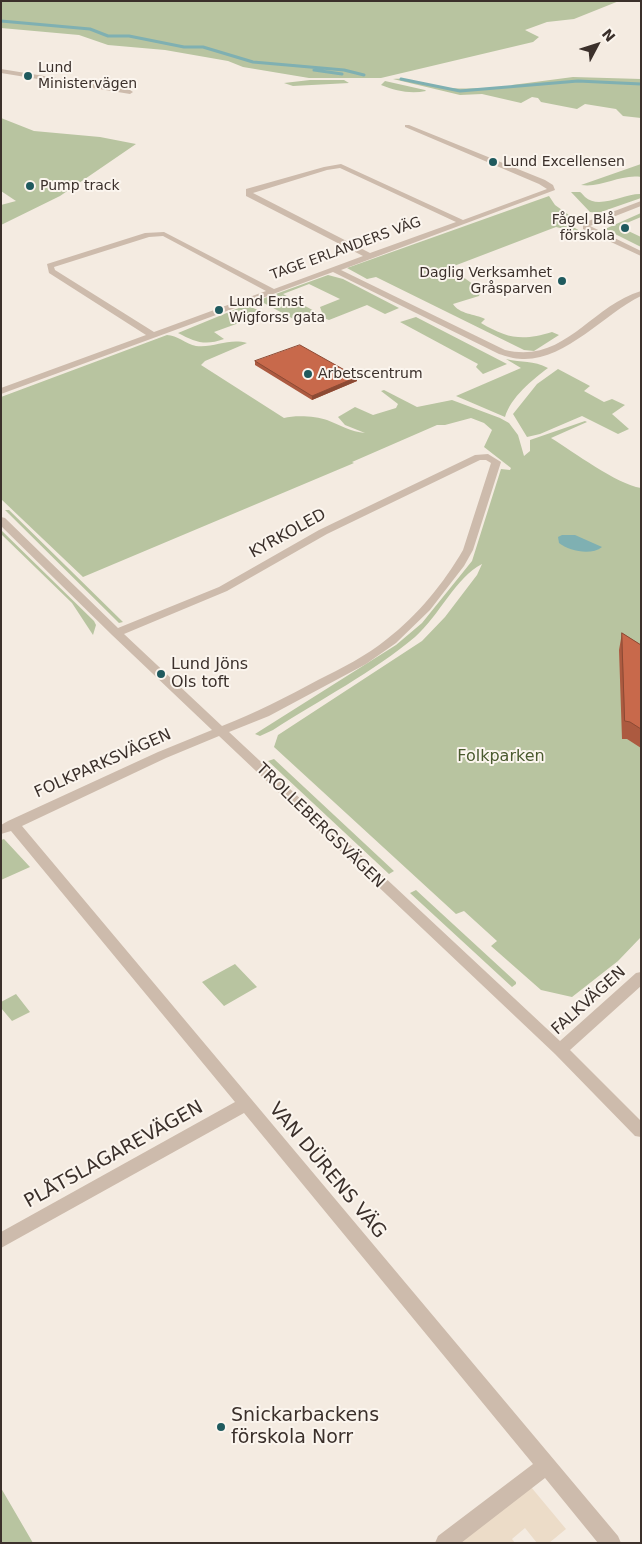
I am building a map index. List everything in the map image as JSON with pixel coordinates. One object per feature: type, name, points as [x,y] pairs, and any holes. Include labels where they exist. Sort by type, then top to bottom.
[{"type":"street","points":[[1,71],[130,92]]},
{"type":"street","name":"TAGE ERLANDERS VÄG","points":[[1,391],[547,192],[551,188],[407,126]]},
{"type":"street","points":[[369,256],[249,194],[249,191],[326,168],[341,166],[462,222]]},
{"type":"street","points":[[641,203],[586,225],[587,229],[596,234],[641,254]]},
{"type":"street","points":[[152,335],[52,271],[50,266],[129,240],[160,233],[175,238],[272,291]]},
{"type":"street","points":[[333,269],[502,352],[515,356],[537,356],[557,349],[623,300],[641,293]]},
{"type":"street","name":"FOLKPARKSVÄGEN","points":[[7,827],[162,755],[265,713],[362,662],[392,641],[426,608],[452,576],[468,550],[496,465],[494,459],[488,457],[474,459]]},
{"type":"street","name":"KYRKOLED","points":[[116,633],[223,589],[323,532],[474,459]]},
{"type":"street","name":"TROLLEBERGSVÄGEN","points":[[1,520],[116,633],[560,1050],[641,1131]]},
{"type":"street","name":"VAN DÜRENS VÄG","points":[[7,827],[246,1104],[611,1543]]},
{"type":"street","name":"FALKVÄGEN","points":[[560,1050],[641,977]]},
{"type":"street","name":"PLÅTSLAGAREVÄGEN","points":[[1,1242],[246,1104]]},
{"type":"street","points":[[445,1543],[546,1466]]},
{"type":"green space","points":[[1,1],[619,1],[574,19],[547,22],[525,30],[539,37],[533,42],[381,78],[309,78],[243,67],[228,61],[165,50],[108,45],[79,35],[1,28]]},
{"type":"green space","points":[[573,77],[641,79],[641,118],[623,116],[616,109],[585,104],[577,109],[541,102],[538,98],[532,97],[521,103],[482,94],[460,95],[393,79],[411,80],[439,87],[467,89],[514,86],[512,85]]},
{"type":"green space","points":[[310,80],[344,80],[349,83],[293,86],[284,83]]},
{"type":"green space","points":[[385,81],[426,91],[409,92],[398,90],[381,85]]},
{"type":"green space","points":[[1,118],[34,131],[100,137],[136,144],[60,196],[1,225],[1,205],[16,201],[1,191]]},
{"type":"green space","points":[[641,164],[641,177],[626,177],[596,185],[581,185]]},
{"type":"green space","points":[[571,192],[580,192],[591,201],[597,202],[605,202],[635,194],[641,194],[641,198],[598,213],[590,212]]},
{"type":"green space","points":[[549,196],[555,205],[576,220],[575,228],[585,234],[556,227],[454,266],[459,274],[481,290],[479,296],[453,304],[459,310],[485,319],[481,323],[499,332],[516,337],[532,337],[552,332],[559,335],[534,351],[524,350],[376,277],[367,279],[347,268]]},
{"type":"green space","name":"Fågel Blå förskola","points":[[641,213],[641,217],[622,225],[622,228],[641,237],[641,247],[605,229]]},
{"type":"green space","points":[[328,275],[343,279],[399,308],[385,314],[367,305],[329,320],[324,318],[320,307],[340,299],[309,284],[283,294],[318,313],[318,319],[301,323],[262,302],[262,299]]},
{"type":"green space","points":[[246,305],[270,315],[255,321],[250,319],[214,332],[224,339],[217,341],[200,342],[178,333]]},
{"type":"green space","points":[[416,317],[507,364],[483,374],[476,367],[478,364],[400,322]]},
{"type":"green space","name":"Folkparken","points":[[167,335],[174,336],[196,346],[209,346],[228,342],[247,343],[205,361],[201,365],[284,418],[300,416],[317,418],[327,420],[350,430],[365,433],[345,425],[338,417],[355,407],[373,415],[396,408],[398,404],[381,391],[384,390],[417,407],[452,400],[509,423],[518,435],[524,456],[530,451],[530,440],[585,421],[587,422],[551,438],[595,467],[641,488],[641,937],[618,961],[572,997],[541,990],[491,946],[497,941],[464,911],[456,914],[274,747],[278,735],[422,641],[445,617],[477,575],[482,564],[464,578],[424,628],[399,650],[364,674],[273,730],[260,736],[255,734],[396,645],[422,623],[472,561],[501,469],[510,470],[511,468],[484,447],[492,430],[484,423],[471,418],[445,425],[437,425],[352,462],[354,463],[83,577],[1,499],[1,397]]},
{"type":"green space","points":[[506,359],[543,365],[548,368],[517,396],[505,417],[456,396],[521,368]]},
{"type":"green space","points":[[558,369],[590,386],[584,391],[604,402],[612,399],[625,405],[612,414],[629,429],[618,434],[582,416],[540,434],[527,437],[513,414],[537,384]]},
{"type":"green space","points":[[5,510],[9,510],[123,622],[119,623]]},
{"type":"green space","points":[[1,530],[94,621],[96,625],[93,635],[72,603],[1,534]]},
{"type":"green space","points":[[274,759],[394,871],[389,874],[268,761]]},
{"type":"green space","points":[[4,839],[30,867],[1,880],[1,840]]},
{"type":"green space","points":[[416,890],[516,984],[512,987],[410,893]]},
{"type":"green space","points":[[235,964],[257,987],[224,1006],[202,982]]},
{"type":"green space","points":[[16,994],[30,1012],[12,1021],[1,1008],[1,1002]]},
{"type":"green space","points":[[1,1488],[33,1543],[1,1543]]},
{"type":"shaded area","points":[[526,1481],[566,1529],[549,1543],[537,1543],[525,1528],[512,1539],[515,1543],[445,1543]]},
{"type":"water","points":[[562,535],[575,535],[602,547],[586,552],[574,550],[559,543],[558,537]]},
{"type":"building","name":"Arbetscentrum","points":[[300,345],[357,377],[312,396],[255,361]]},
{"type":"building","points":[[622,633],[641,645],[641,729],[625,721]]},
{"type":"waterway","points":[[1,21],[90,29],[108,36],[129,36],[184,47],[203,47],[253,62],[344,70],[364,75]]},
{"type":"waterway","points":[[314,70],[342,74]]},
{"type":"waterway","points":[[401,79],[460,91],[578,81],[641,84]]},
{"type":"place","name":"Lund Ministervägen","points":[[28,76]]},
{"type":"place","name":"Lund Excellensen","points":[[493,162]]},
{"type":"place","name":"Pump track","points":[[30,186]]},
{"type":"place","name":"Fågel Blå förskola","points":[[625,228]]},
{"type":"place","name":"Daglig Verksamhet Gråsparven","points":[[562,281]]},
{"type":"place","name":"Lund Ernst Wigforss gata","points":[[219,310]]},
{"type":"place","name":"Arbetscentrum","points":[[308,374]]},
{"type":"place","name":"Lund Jöns Ols toft","points":[[161,674]]},
{"type":"place","name":"Snickarbackens förskola Norr","points":[[221,1427]]}]
